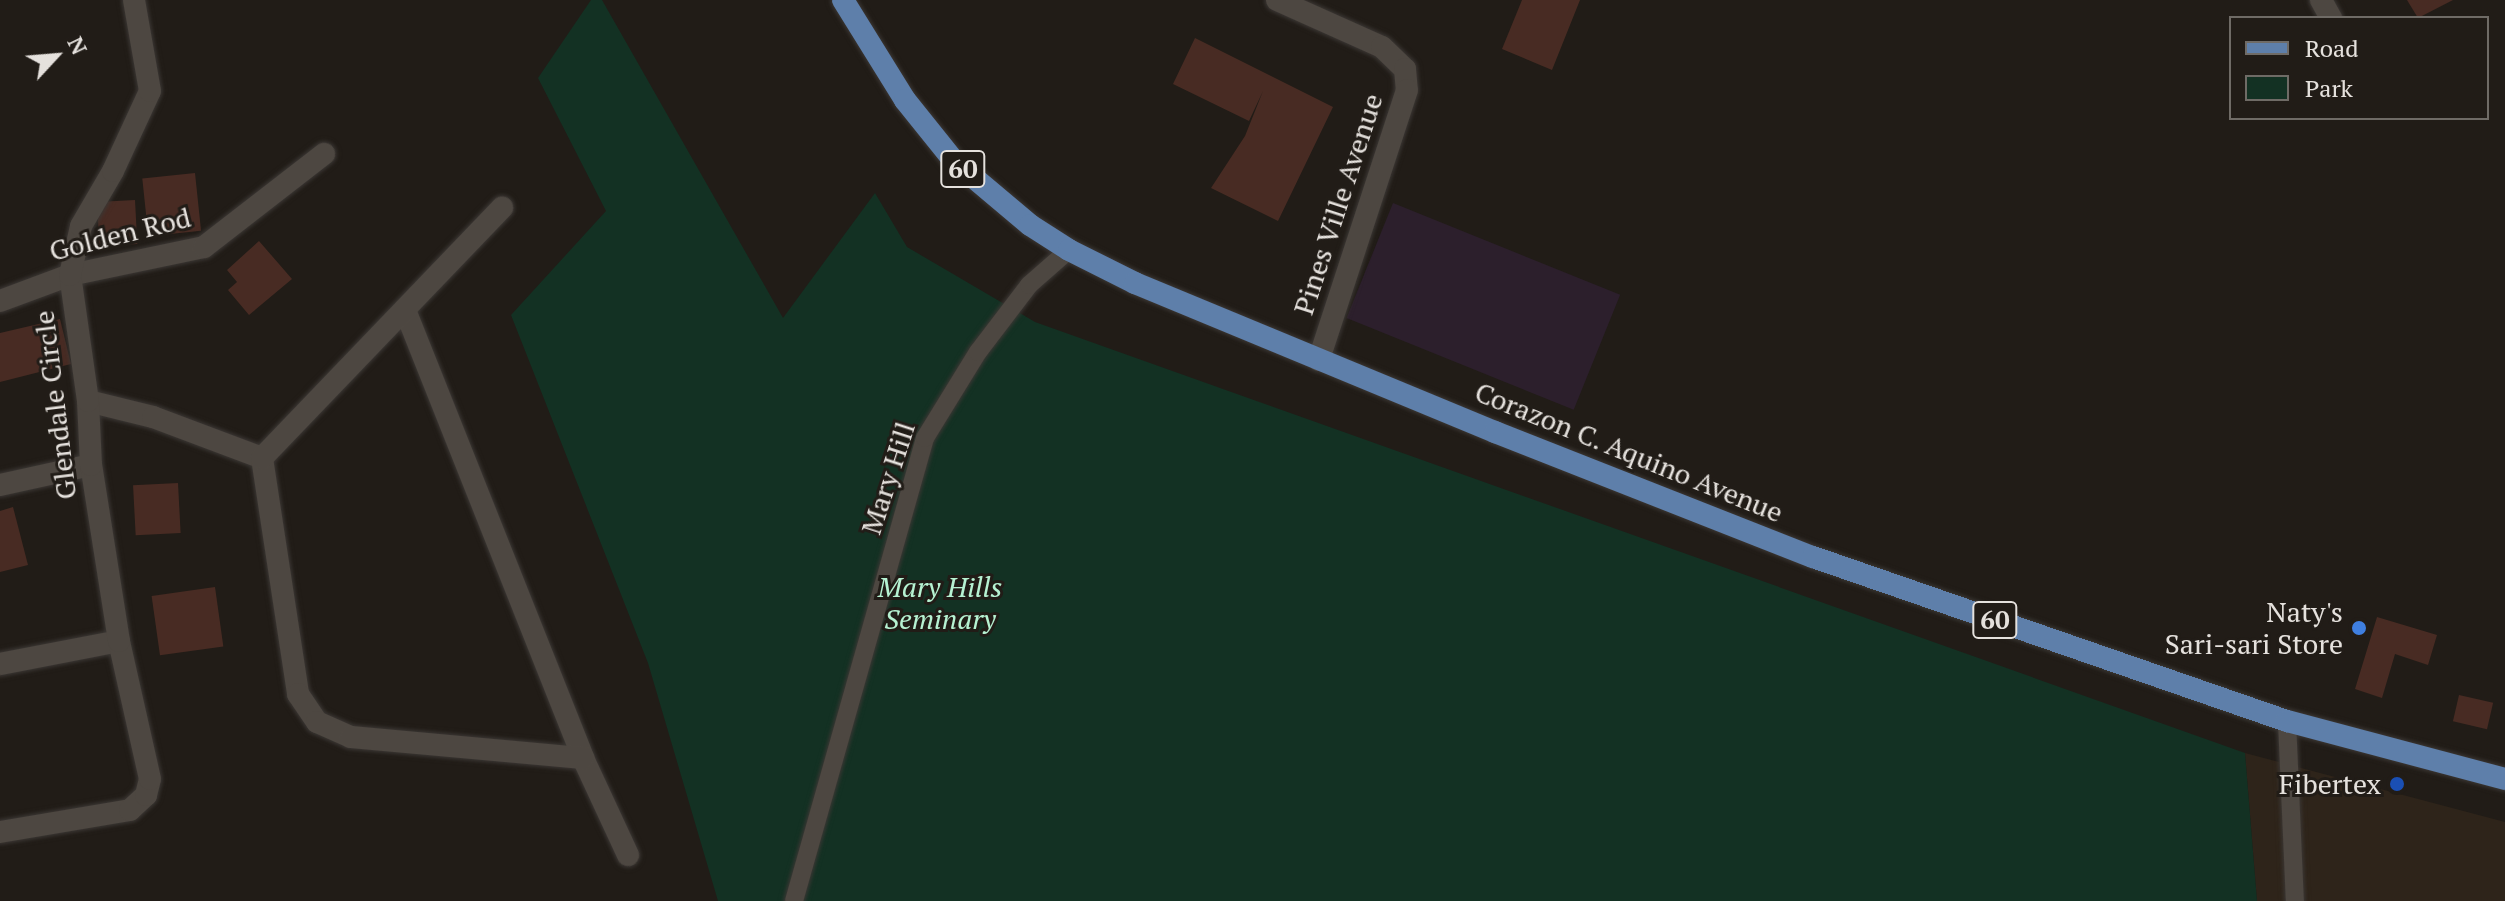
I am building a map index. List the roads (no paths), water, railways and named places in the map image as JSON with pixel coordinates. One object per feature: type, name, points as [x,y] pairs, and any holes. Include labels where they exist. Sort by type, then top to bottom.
[{"type":"main road","name":"Corazon C. Aquino Avenue","points":[[843,0],[905,100],[954,161],[1030,225],[1069,250],[1201,313],[1813,557],[2287,721],[2505,779]]},
{"type":"street","name":"Glendale Circle","points":[[0,832],[130,810],[146,795],[150,779],[119,641],[91,465],[88,401],[70,275],[81,226],[113,171],[150,91],[134,0]]},
{"type":"street","name":"Pines Ville Avenue","points":[[1277,0],[1382,47],[1405,69],[1407,90],[1319,360]]},
{"type":"street","name":"Golden Rod","points":[[0,301],[70,275],[204,247],[324,154]]},
{"type":"street","points":[[262,458],[502,208]]},
{"type":"street","points":[[405,310],[583,758],[628,855]]},
{"type":"street","points":[[88,401],[153,417],[262,458]]},
{"type":"street","points":[[262,458],[298,694],[317,722],[351,737],[583,758]]},
{"type":"street","points":[[0,485],[91,465]]},
{"type":"street","points":[[0,664],[119,641]]},
{"type":"lane","name":"Mary Hill","points":[[794,901],[925,438],[978,352],[1029,285],[1069,250]]},
{"type":"lane","points":[[2287,721],[2295,901]]},
{"type":"place","name":"Naty's Sari-sari Store","points":[[2359,628]]},
{"type":"place","name":"Fibertex","points":[[2397,784]]},
{"type":"park label","name":"Mary Hills Seminary","points":[[940,603]]}]
